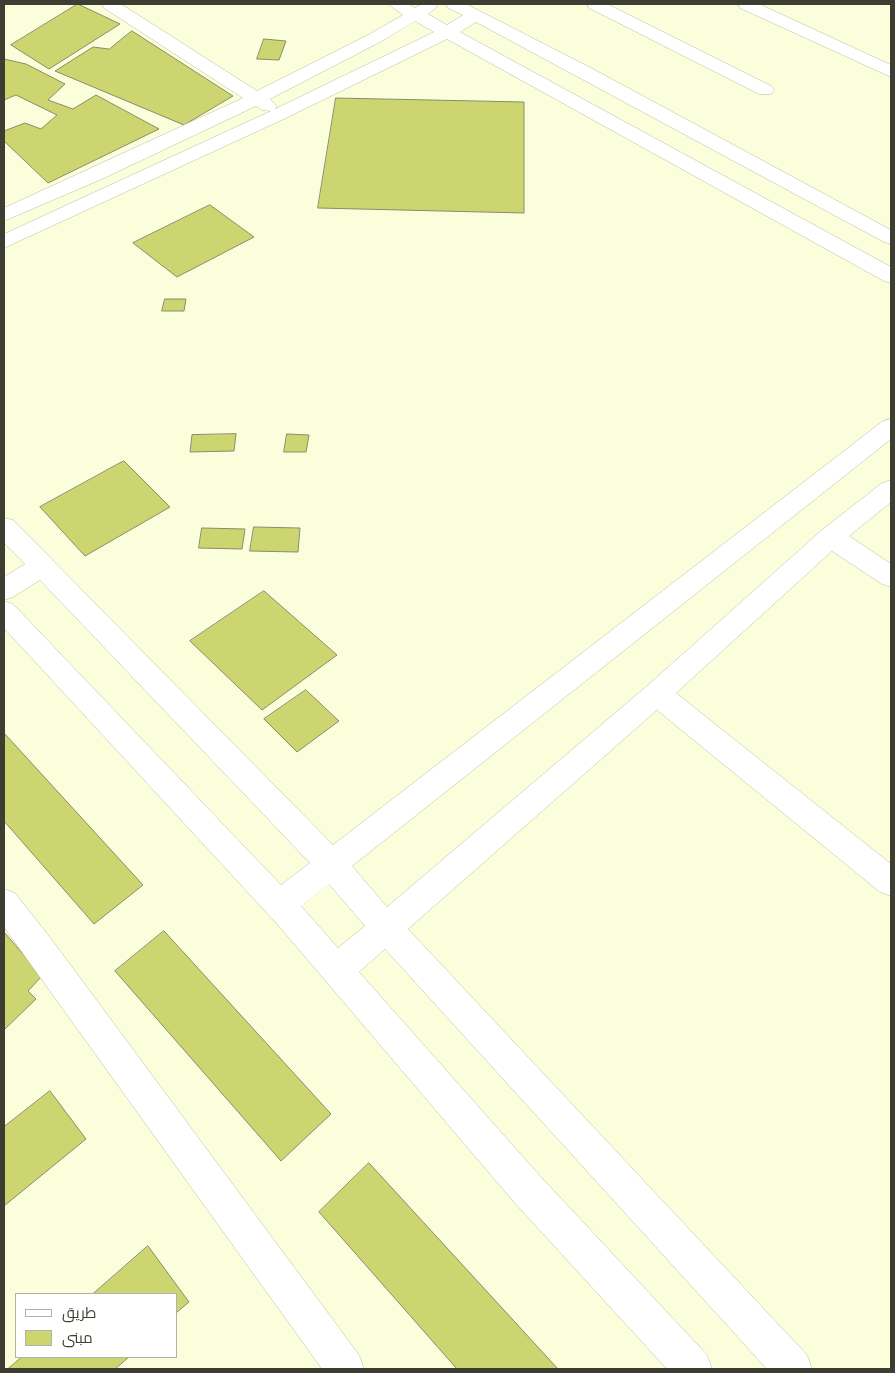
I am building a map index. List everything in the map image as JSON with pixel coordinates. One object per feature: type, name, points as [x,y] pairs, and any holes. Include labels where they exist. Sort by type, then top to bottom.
[{"type":"street","points":[[110,4],[279,114]]},
{"type":"street","points":[[396,4],[891,276]]},
{"type":"street","points":[[4,215],[97,174],[256,98],[368,42],[434,4]]},
{"type":"street","points":[[454,4],[587,73],[891,238]]},
{"type":"street","points":[[595,4],[765,90]]},
{"type":"street","points":[[746,4],[891,72]]},
{"type":"street","points":[[4,242],[279,114],[448,32],[476,15]]},
{"type":"street","points":[[279,905],[891,427]]},
{"type":"street","points":[[336,970],[657,694],[831,537],[891,489]]},
{"type":"street","points":[[4,527],[331,864],[386,928],[792,1369]]},
{"type":"street","points":[[831,537],[891,577]]},
{"type":"street","points":[[4,590],[42,566]]},
{"type":"street","points":[[4,611],[279,905],[526,1189],[693,1369]]},
{"type":"street","points":[[657,694],[891,882]]},
{"type":"street","points":[[4,903],[50,962],[345,1369]]},
{"type":"building","points":[[78,4],[120,24],[49,69],[11,45]]},
{"type":"building","points":[[132,31],[233,96],[184,125],[55,71],[93,47],[109,49]]},
{"type":"building","points":[[264,39],[286,41],[279,60],[257,59]]},
{"type":"building","points":[[4,59],[26,64],[65,84],[48,100],[73,109],[96,95],[159,129],[48,183],[4,141],[4,131],[25,123],[41,129],[57,115],[16,95],[4,100]]},
{"type":"building","points":[[336,98],[524,102],[524,213],[318,208]]},
{"type":"building","points":[[210,205],[254,237],[177,277],[133,243]]},
{"type":"building","points":[[165,299],[186,299],[184,311],[162,311]]},
{"type":"building","points":[[236,434],[234,451],[190,452],[192,435]]},
{"type":"building","points":[[287,434],[309,435],[306,452],[284,452]]},
{"type":"building","points":[[124,461],[170,507],[85,556],[40,507]]},
{"type":"building","points":[[254,527],[300,528],[298,552],[250,551]]},
{"type":"building","points":[[202,528],[245,529],[242,549],[199,548]]},
{"type":"building","points":[[264,591],[337,655],[262,710],[190,641]]},
{"type":"building","points":[[306,690],[339,721],[297,752],[264,719]]},
{"type":"building","points":[[4,733],[143,885],[94,924],[4,821]]},
{"type":"building","points":[[164,931],[331,1114],[281,1161],[115,971]]},
{"type":"building","points":[[4,932],[42,976],[28,991],[36,999],[4,1030]]},
{"type":"building","points":[[50,1091],[86,1139],[4,1206],[4,1127]]},
{"type":"building","points":[[369,1163],[558,1369],[457,1369],[319,1212]]},
{"type":"building","points":[[148,1246],[189,1302],[178,1311],[178,1293],[94,1293]]},
{"type":"building","points":[[21,1358],[128,1358],[115,1369],[8,1369]]}]
